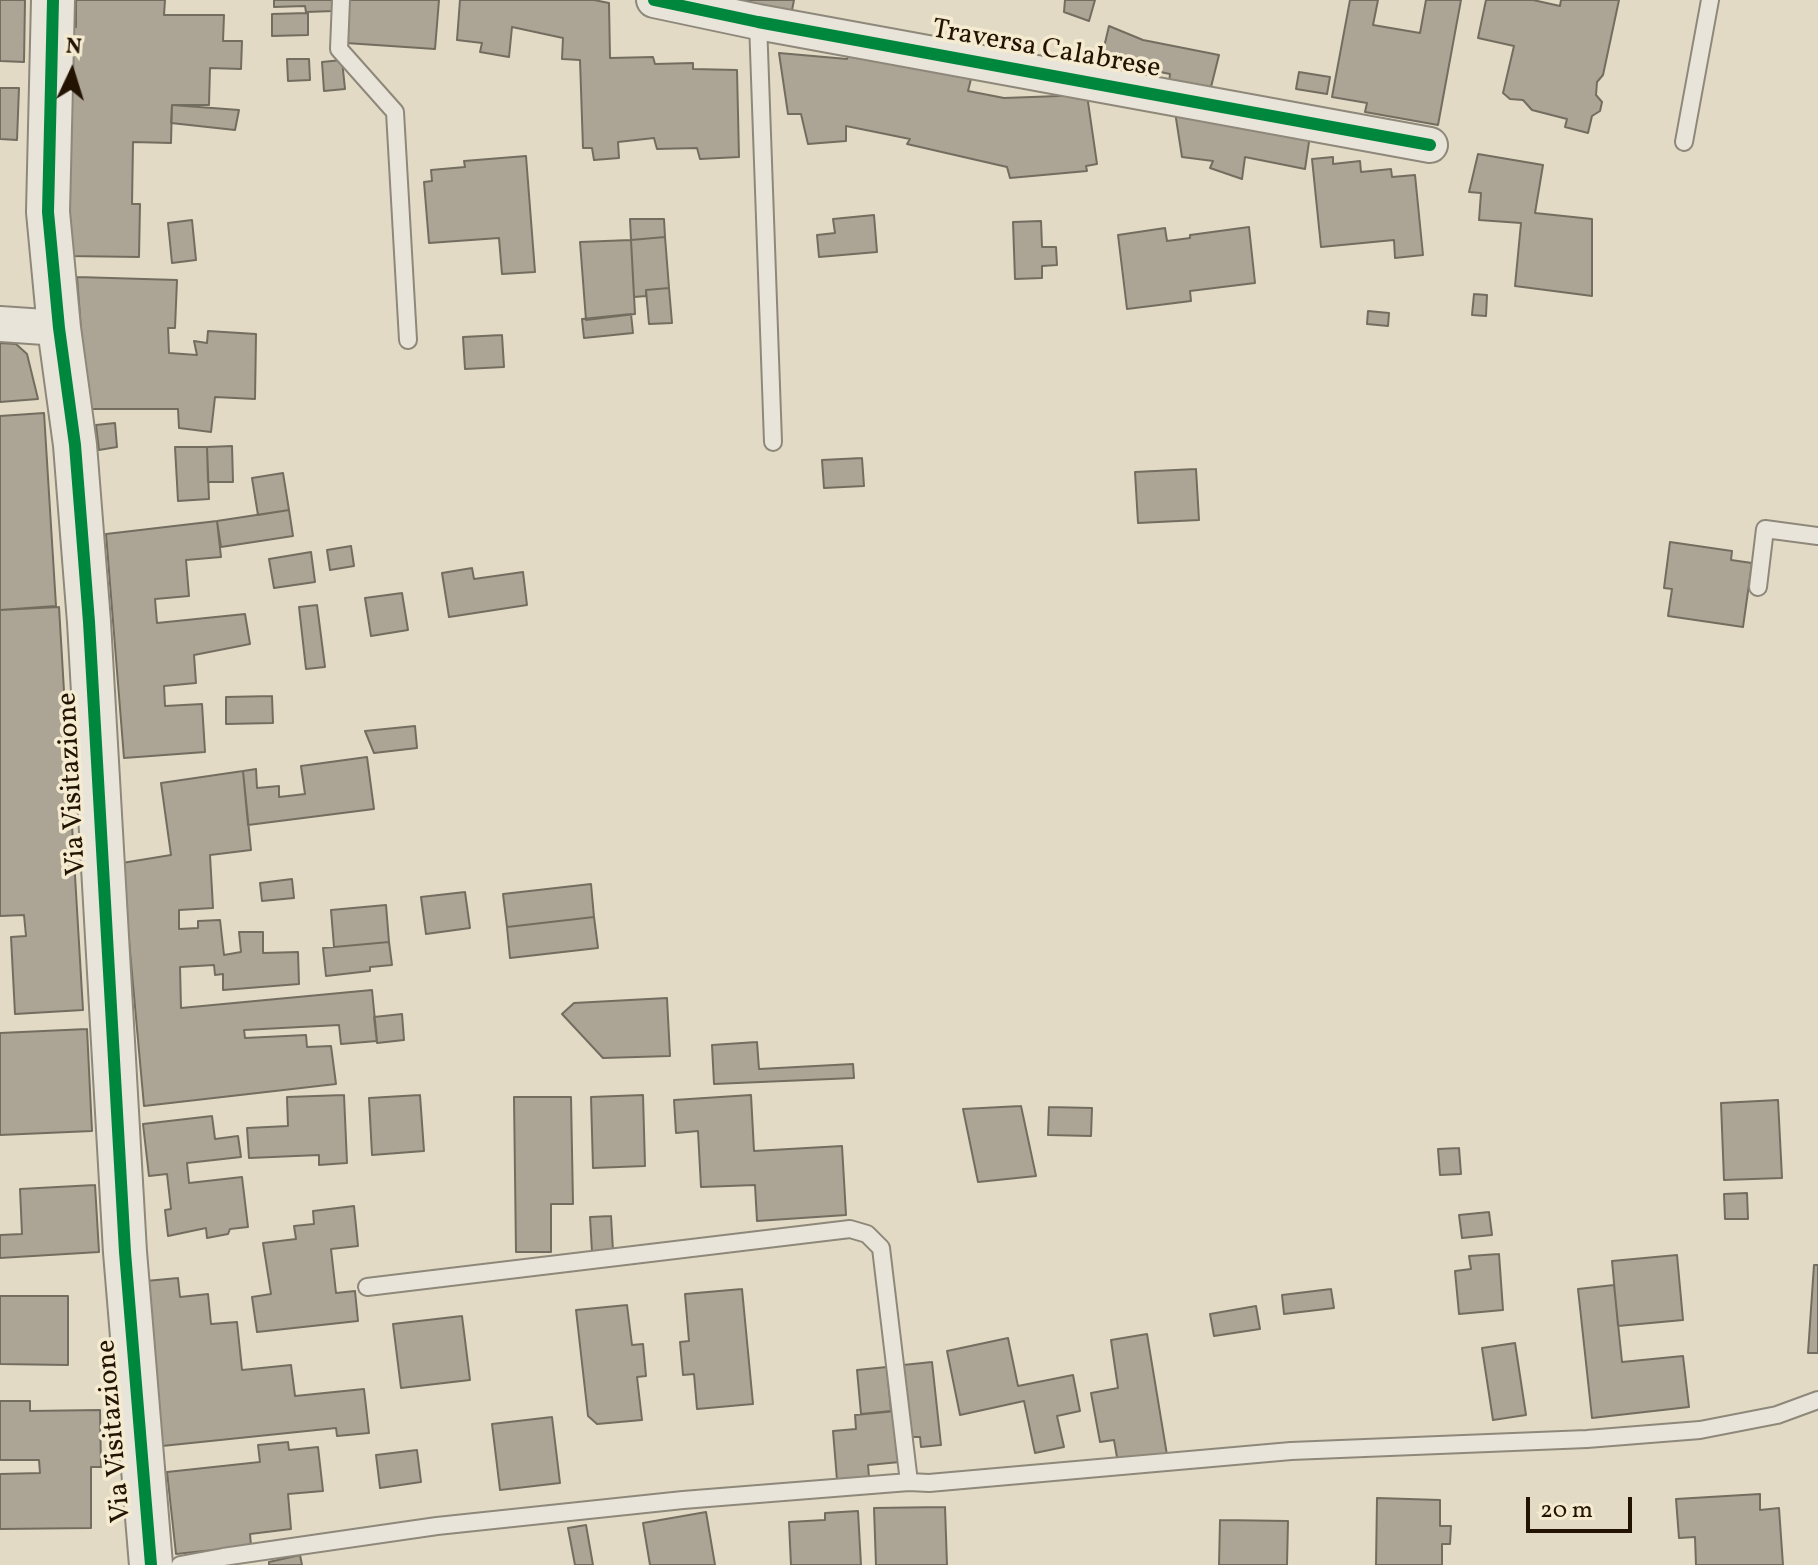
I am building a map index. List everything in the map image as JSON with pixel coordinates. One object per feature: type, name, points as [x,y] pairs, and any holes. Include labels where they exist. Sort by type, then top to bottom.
[{"type":"street","name":"Via Visitazione","points":[[53,0],[48,212],[59,328],[75,445],[89,622],[125,1252],[151,1565]]},
{"type":"street","name":"Traversa Calabrese","points":[[654,0],[758,22],[1430,145]]},
{"type":"street","points":[[0,324],[59,328]]},
{"type":"lane","points":[[341,0],[339,49],[395,112],[408,340]]},
{"type":"lane","points":[[1684,142],[1710,0]]},
{"type":"lane","points":[[758,22],[773,442]]},
{"type":"lane","points":[[1758,587],[1765,529],[1818,536]]},
{"type":"lane","points":[[367,1287],[850,1229],[867,1234],[881,1248],[909,1482]]},
{"type":"lane","points":[[180,1565],[437,1526],[683,1500],[929,1483],[1291,1451],[1587,1439],[1700,1430],[1777,1415],[1818,1400]]},
{"type":"building","points":[[0,0],[25,0],[24,62],[0,61]]},
{"type":"building","points":[[76,0],[165,0],[164,15],[224,15],[223,41],[242,41],[241,69],[210,68],[209,105],[172,105],[171,143],[133,142],[132,204],[140,204],[139,257],[67,256],[71,27],[76,27]]},
{"type":"building","points":[[274,0],[334,0],[334,11],[306,12],[305,6],[274,7]]},
{"type":"building","points":[[349,0],[439,0],[435,49],[346,43]]},
{"type":"building","points":[[460,0],[594,0],[609,3],[610,58],[653,57],[655,64],[693,63],[693,69],[737,70],[739,157],[700,159],[697,148],[657,149],[654,138],[618,142],[619,158],[594,160],[592,148],[583,148],[580,60],[562,59],[563,38],[512,27],[509,57],[480,52],[482,43],[457,40]]},
{"type":"building","points":[[720,0],[794,0],[790,20]]},
{"type":"building","points":[[1065,0],[1095,0],[1089,21],[1064,12]]},
{"type":"building","points":[[1350,0],[1378,0],[1373,25],[1420,33],[1426,0],[1461,0],[1438,125],[1365,112],[1367,103],[1332,97]]},
{"type":"building","points":[[1486,0],[1533,0],[1560,6],[1561,0],[1619,0],[1603,75],[1597,82],[1596,95],[1602,102],[1600,111],[1592,116],[1588,133],[1565,127],[1567,119],[1532,110],[1523,100],[1510,99],[1503,93],[1514,46],[1478,38]]},
{"type":"building","points":[[308,13],[308,35],[272,36],[272,14]]},
{"type":"building","points":[[1109,26],[1143,40],[1219,55],[1210,91],[1169,83],[1170,74],[1101,60]]},
{"type":"building","points":[[850,50],[971,79],[968,91],[1004,98],[1087,95],[1097,164],[1086,166],[1087,171],[1010,178],[1007,167],[907,144],[910,139],[846,126],[846,141],[808,144],[801,114],[788,114],[779,53],[847,59]]},
{"type":"building","points":[[287,59],[309,59],[310,80],[288,81]]},
{"type":"building","points":[[342,60],[345,89],[324,91],[322,62]]},
{"type":"building","points":[[1299,72],[1330,77],[1327,94],[1296,89]]},
{"type":"building","points":[[0,88],[19,88],[17,140],[0,139]]},
{"type":"building","points":[[172,105],[239,110],[235,130],[171,123]]},
{"type":"building","points":[[1175,112],[1310,135],[1305,169],[1245,157],[1242,179],[1210,168],[1213,161],[1182,157]]},
{"type":"building","points":[[1478,154],[1543,165],[1535,213],[1592,219],[1592,296],[1515,286],[1521,223],[1479,220],[1481,193],[1469,192]]},
{"type":"building","points":[[526,156],[535,272],[502,274],[499,238],[429,243],[424,182],[432,181],[431,170],[465,167],[464,161]]},
{"type":"building","points":[[1333,157],[1333,164],[1360,161],[1361,172],[1391,169],[1392,177],[1415,175],[1423,255],[1395,258],[1394,240],[1321,247],[1312,159]]},
{"type":"building","points":[[874,215],[877,252],[819,257],[817,235],[835,233],[833,219]]},
{"type":"building","points":[[630,219],[664,219],[665,237],[631,240]]},
{"type":"building","points":[[192,220],[196,260],[172,263],[168,223]]},
{"type":"building","points":[[1041,221],[1042,247],[1056,247],[1057,265],[1042,266],[1042,278],[1015,279],[1013,222]]},
{"type":"building","points":[[1249,227],[1255,283],[1190,291],[1191,301],[1127,309],[1118,235],[1165,228],[1167,241]]},
{"type":"building","points":[[665,237],[669,288],[646,290],[646,296],[634,297],[631,240]]},
{"type":"building","points":[[631,240],[635,314],[586,320],[580,242]]},
{"type":"building","points":[[77,277],[177,280],[175,328],[168,328],[169,353],[197,355],[194,341],[207,343],[208,331],[256,334],[255,399],[215,397],[211,432],[179,428],[178,409],[87,409]]},
{"type":"building","points":[[669,288],[672,323],[649,324],[646,290]]},
{"type":"building","points":[[1474,294],[1487,295],[1486,316],[1472,315]]},
{"type":"building","points":[[1368,311],[1389,313],[1388,326],[1367,324]]},
{"type":"building","points":[[631,314],[633,333],[584,338],[582,319]]},
{"type":"building","points":[[502,335],[504,367],[465,369],[463,337]]},
{"type":"building","points":[[0,343],[16,344],[27,354],[38,399],[0,402]]},
{"type":"building","points":[[44,413],[56,606],[0,610],[0,416]]},
{"type":"building","points":[[115,423],[117,447],[99,450],[96,425]]},
{"type":"building","points":[[232,446],[233,482],[208,482],[207,447]]},
{"type":"building","points":[[175,447],[207,447],[209,499],[178,501]]},
{"type":"building","points":[[862,458],[864,486],[824,488],[822,460]]},
{"type":"building","points":[[1196,469],[1199,520],[1138,523],[1135,472]]},
{"type":"building","points":[[283,473],[289,510],[258,515],[252,478]]},
{"type":"building","points":[[289,510],[293,536],[221,547],[217,521]]},
{"type":"building","points":[[217,521],[221,557],[186,560],[189,596],[155,599],[157,623],[245,614],[250,644],[194,655],[196,683],[164,686],[165,706],[202,704],[205,752],[124,758],[106,534]]},
{"type":"building","points":[[1670,542],[1732,551],[1731,560],[1752,563],[1743,627],[1668,616],[1672,589],[1664,588]]},
{"type":"building","points":[[351,546],[354,566],[330,570],[327,550]]},
{"type":"building","points":[[311,552],[315,582],[274,588],[269,559]]},
{"type":"building","points":[[472,568],[474,579],[523,572],[527,605],[449,617],[442,573]]},
{"type":"building","points":[[402,593],[408,630],[371,636],[365,598]]},
{"type":"building","points":[[317,605],[325,667],[306,669],[299,607]]},
{"type":"building","points":[[59,607],[83,1010],[15,1014],[11,937],[26,936],[24,915],[0,916],[0,610]]},
{"type":"building","points":[[272,696],[273,723],[226,724],[226,697]]},
{"type":"building","points":[[415,726],[417,748],[374,753],[365,731]]},
{"type":"building","points":[[367,757],[374,809],[248,825],[243,771],[256,769],[257,788],[279,786],[279,797],[305,794],[301,766]]},
{"type":"building","points":[[243,771],[251,850],[210,855],[213,908],[179,910],[179,929],[198,928],[198,921],[220,920],[224,955],[241,952],[239,932],[263,932],[263,953],[298,952],[299,984],[223,990],[223,974],[215,975],[214,965],[180,967],[181,1008],[372,990],[377,1041],[341,1044],[339,1025],[244,1030],[245,1038],[306,1035],[307,1047],[331,1046],[336,1084],[144,1106],[122,863],[171,855],[161,783]]},
{"type":"building","points":[[292,879],[294,898],[262,901],[260,883]]},
{"type":"building","points":[[591,884],[594,917],[507,927],[503,894]]},
{"type":"building","points":[[465,892],[470,928],[426,934],[421,897]]},
{"type":"building","points":[[386,905],[389,942],[334,947],[331,910]]},
{"type":"building","points":[[594,917],[598,948],[510,958],[507,927]]},
{"type":"building","points":[[389,942],[392,965],[326,976],[323,948]]},
{"type":"building","points":[[667,998],[670,1056],[603,1058],[562,1014],[574,1003]]},
{"type":"building","points":[[402,1014],[404,1040],[377,1043],[374,1017]]},
{"type":"building","points":[[87,1029],[92,1131],[0,1135],[0,1033]]},
{"type":"building","points":[[757,1042],[759,1069],[853,1064],[854,1078],[714,1084],[712,1045]]},
{"type":"building","points":[[344,1095],[347,1163],[319,1165],[319,1155],[249,1158],[247,1128],[288,1126],[287,1097]]},
{"type":"building","points":[[420,1095],[424,1151],[372,1155],[369,1098]]},
{"type":"building","points":[[643,1095],[645,1166],[593,1168],[591,1097]]},
{"type":"building","points":[[751,1095],[754,1151],[842,1146],[846,1215],[757,1221],[755,1185],[701,1187],[698,1131],[676,1133],[674,1100]]},
{"type":"building","points":[[514,1097],[571,1097],[573,1204],[551,1204],[551,1252],[516,1252]]},
{"type":"building","points":[[1778,1100],[1782,1178],[1724,1180],[1721,1103]]},
{"type":"building","points":[[1021,1106],[1036,1176],[978,1182],[963,1109]]},
{"type":"building","points":[[1049,1107],[1092,1108],[1091,1136],[1048,1135]]},
{"type":"building","points":[[212,1116],[215,1139],[238,1136],[241,1157],[187,1163],[189,1183],[242,1177],[248,1227],[230,1229],[228,1234],[207,1238],[206,1228],[168,1236],[165,1210],[171,1209],[167,1174],[149,1176],[143,1124]]},
{"type":"building","points":[[1459,1148],[1461,1174],[1440,1175],[1438,1149]]},
{"type":"building","points":[[95,1185],[99,1252],[0,1258],[0,1235],[22,1234],[20,1189]]},
{"type":"building","points":[[1747,1193],[1748,1219],[1725,1219],[1724,1194]]},
{"type":"building","points":[[354,1206],[358,1246],[331,1249],[336,1293],[355,1291],[358,1321],[257,1332],[252,1297],[271,1294],[263,1243],[296,1239],[294,1226],[314,1224],[313,1211]]},
{"type":"building","points":[[1489,1212],[1492,1235],[1462,1238],[1459,1215]]},
{"type":"building","points":[[611,1216],[613,1251],[592,1252],[590,1217]]},
{"type":"building","points":[[1499,1254],[1503,1310],[1459,1314],[1455,1271],[1471,1269],[1469,1256]]},
{"type":"building","points":[[1677,1255],[1683,1320],[1618,1326],[1612,1261]]},
{"type":"building","points":[[1814,1265],[1818,1265],[1818,1353],[1808,1353]]},
{"type":"building","points":[[178,1278],[180,1297],[208,1294],[211,1324],[237,1322],[242,1370],[291,1365],[295,1396],[364,1389],[369,1433],[337,1436],[336,1428],[162,1446],[146,1281]]},
{"type":"building","points":[[1614,1285],[1622,1362],[1683,1356],[1689,1407],[1592,1418],[1578,1289]]},
{"type":"building","points":[[742,1289],[753,1404],[697,1409],[694,1374],[683,1375],[680,1342],[689,1341],[685,1294]]},
{"type":"building","points":[[1331,1289],[1334,1308],[1284,1314],[1282,1295]]},
{"type":"building","points":[[0,1296],[68,1296],[68,1365],[0,1364]]},
{"type":"building","points":[[627,1305],[632,1345],[643,1344],[646,1376],[637,1377],[642,1420],[597,1424],[588,1416],[576,1310]]},
{"type":"building","points":[[1256,1306],[1260,1329],[1214,1336],[1210,1314]]},
{"type":"building","points":[[462,1316],[470,1380],[401,1388],[393,1324]]},
{"type":"building","points":[[1147,1334],[1167,1455],[1118,1463],[1114,1440],[1100,1442],[1091,1393],[1118,1388],[1111,1340]]},
{"type":"building","points":[[1008,1338],[1018,1386],[1073,1375],[1080,1411],[1057,1416],[1064,1447],[1035,1453],[1024,1401],[960,1415],[947,1351]]},
{"type":"building","points":[[1515,1343],[1526,1415],[1493,1420],[1482,1348]]},
{"type":"building","points":[[932,1362],[941,1445],[921,1447],[920,1437],[912,1437],[903,1365]]},
{"type":"building","points":[[887,1367],[891,1411],[861,1414],[857,1370]]},
{"type":"building","points":[[0,1401],[30,1401],[30,1411],[100,1410],[101,1467],[91,1467],[91,1528],[0,1529],[0,1474],[40,1473],[39,1460],[0,1460]]},
{"type":"building","points":[[896,1411],[900,1462],[868,1465],[869,1477],[837,1480],[833,1431],[856,1429],[855,1415]]},
{"type":"building","points":[[552,1417],[560,1483],[500,1490],[492,1424]]},
{"type":"building","points":[[288,1442],[289,1450],[318,1447],[323,1491],[288,1494],[291,1529],[250,1534],[251,1546],[176,1554],[167,1472],[260,1462],[258,1445]]},
{"type":"building","points":[[417,1450],[421,1482],[380,1488],[376,1455]]},
{"type":"building","points":[[1760,1494],[1760,1510],[1779,1508],[1783,1565],[1696,1565],[1695,1537],[1679,1538],[1676,1499]]},
{"type":"building","points":[[1377,1498],[1440,1500],[1440,1526],[1451,1526],[1450,1544],[1442,1544],[1442,1565],[1376,1565]]},
{"type":"building","points":[[945,1507],[947,1565],[876,1565],[874,1508]]},
{"type":"building","points":[[858,1511],[861,1565],[791,1565],[789,1522],[825,1520],[825,1513]]},
{"type":"building","points":[[706,1512],[715,1565],[650,1565],[643,1523]]},
{"type":"building","points":[[1220,1520],[1288,1521],[1287,1565],[1219,1565]]},
{"type":"building","points":[[586,1525],[593,1565],[575,1565],[568,1528]]},
{"type":"building","points":[[300,1555],[302,1565],[269,1565],[269,1562]]},
{"type":"cycle path","points":[[53,0],[48,212],[59,328],[75,445],[89,622],[125,1252],[151,1565]]},
{"type":"cycle path","points":[[654,0],[758,22],[1430,145]]}]
